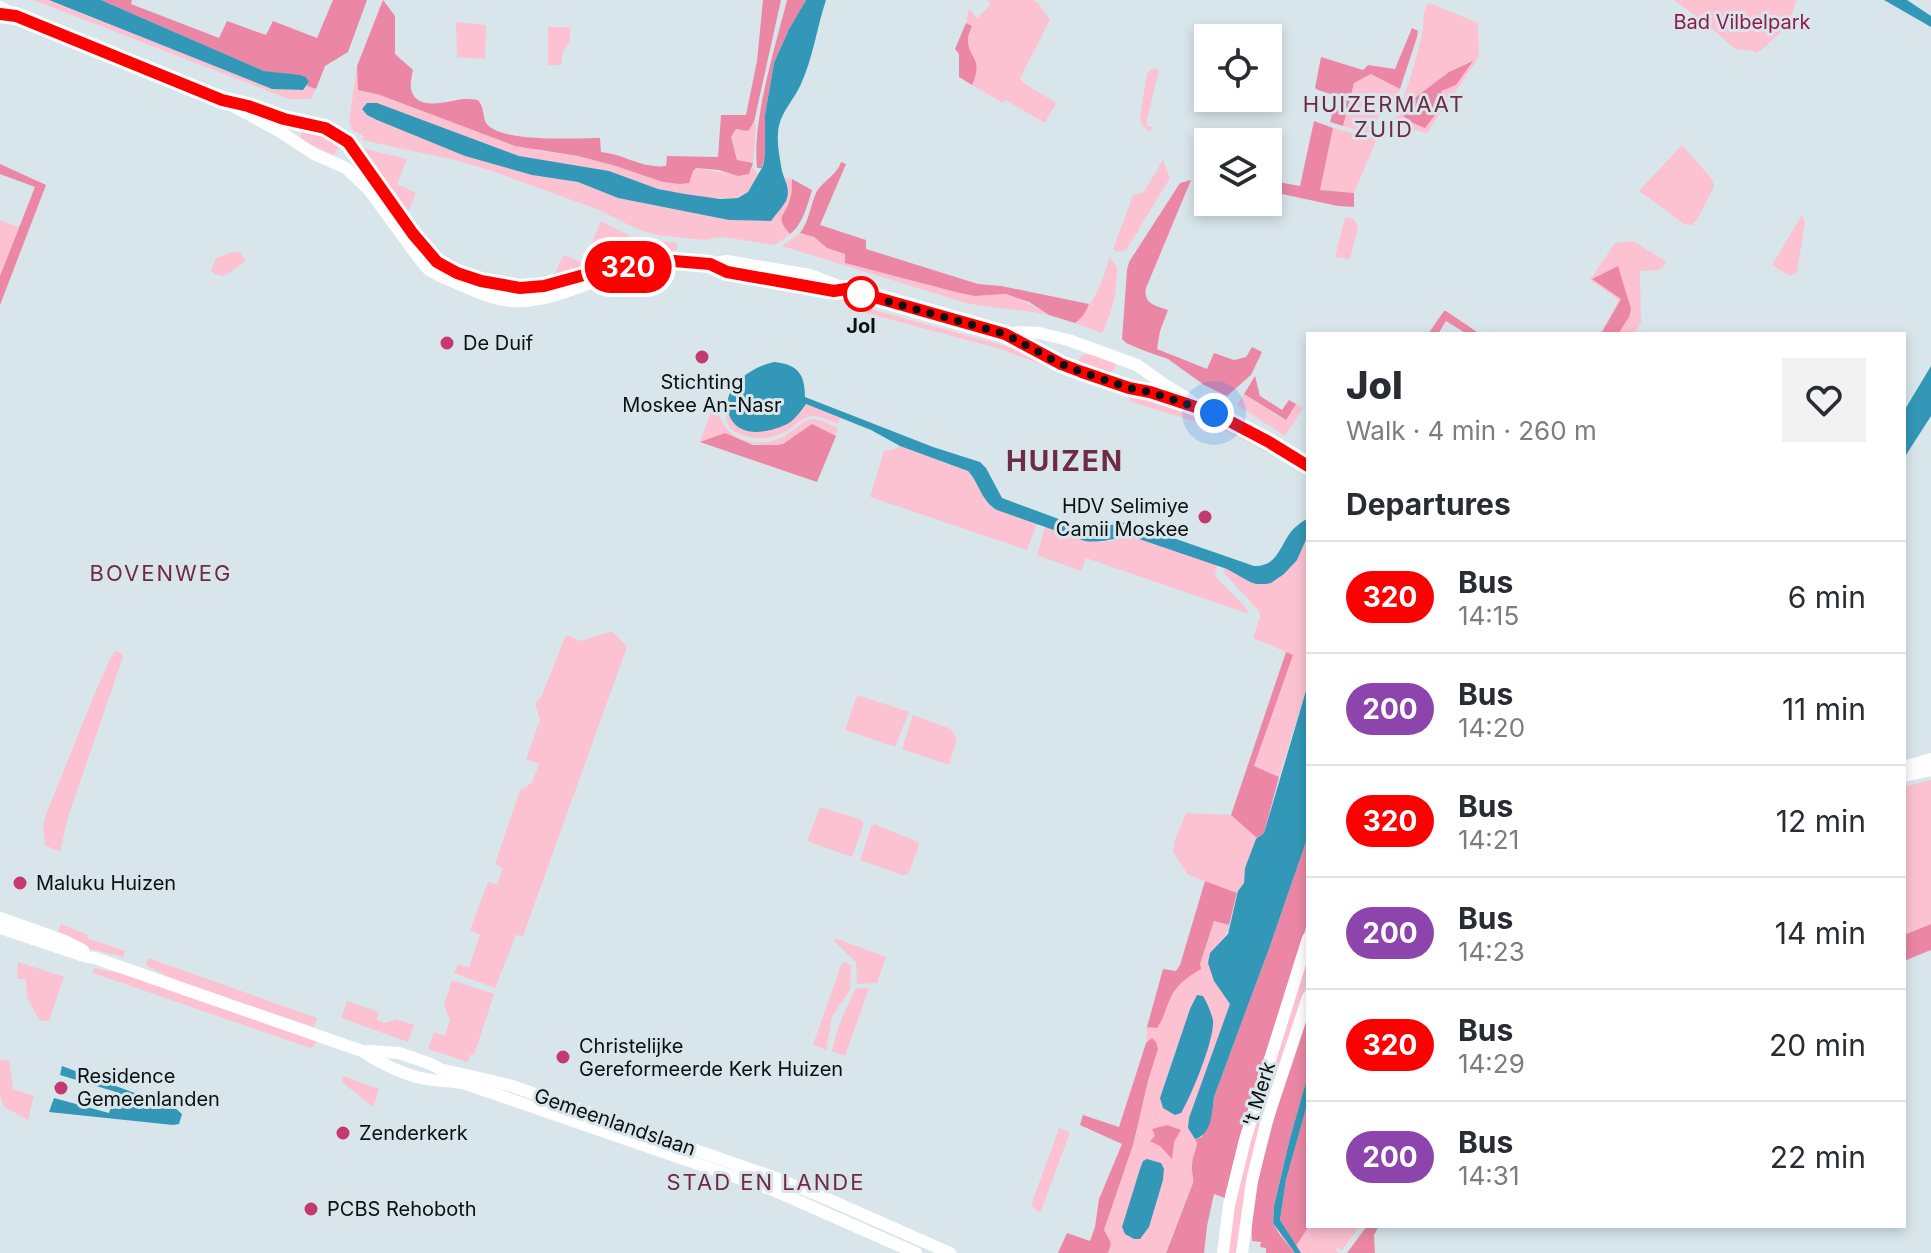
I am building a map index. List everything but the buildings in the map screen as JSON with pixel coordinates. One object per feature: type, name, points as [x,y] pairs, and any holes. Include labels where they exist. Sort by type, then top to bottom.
[{"type":"main road","points":[[0,7],[222,100],[314,154],[346,168],[369,190],[429,270],[438,275],[486,295],[514,302],[536,301],[604,278],[618,269]]},
{"type":"main road","points":[[0,13],[16,16]]},
{"type":"main road","points":[[222,100],[325,128],[348,142],[437,262],[481,281],[520,288],[544,286],[602,270],[644,264],[674,261],[710,264],[727,272],[834,291],[846,289],[1005,334],[1068,366],[1214,413]]},
{"type":"main road","points":[[293,141],[302,122]]},
{"type":"main road","points":[[337,163],[348,142]]},
{"type":"main road","points":[[1005,334],[1021,332],[1055,336],[1147,370],[1165,385],[1306,465]]},
{"type":"main road","points":[[1068,366],[1069,353],[1078,344]]},
{"type":"main road","points":[[1117,384],[1125,374],[1126,361]]},
{"type":"main road","points":[[1906,766],[1931,759]]},
{"type":"main road","points":[[1906,776],[1931,770]]},
{"type":"main road","name":"Gemeenlandslaan","points":[[0,918],[65,941],[95,958],[362,1051],[394,1069],[418,1077],[466,1084],[773,1190],[916,1253]]},
{"type":"main road","name":"Gemeenlandslaan","points":[[0,928],[95,958]]},
{"type":"main road","name":"'t Merk","points":[[1223,1253],[1229,1205],[1245,1140],[1306,944]]},
{"type":"main road","name":"'t Merk","points":[[1242,1253],[1252,1181],[1266,1123],[1306,1003]]},
{"type":"main road","name":"Gemeenlandslaan","points":[[362,1051],[399,1053],[440,1069],[509,1085],[801,1187],[950,1253]]},
{"type":"green space","points":[[33,0],[49,0],[272,89],[303,90],[307,86],[316,89],[311,99],[289,99]]},
{"type":"green space","points":[[988,0],[1033,0],[1050,20],[1020,78],[1055,102],[1045,122],[972,85],[977,69],[968,46],[972,26],[966,23],[969,9],[977,18],[990,5]]},
{"type":"green space","name":"Bad Vilbelpark","points":[[1674,0],[1796,0],[1791,17],[1782,30],[1757,53],[1735,49]]},
{"type":"green space","points":[[1429,3],[1478,23],[1479,57],[1427,133],[1404,127],[1395,129],[1393,126],[1413,68]]},
{"type":"green space","points":[[456,22],[486,25],[485,59],[457,57]]},
{"type":"green space","points":[[548,27],[570,27],[570,42],[562,54],[562,65],[548,65]]},
{"type":"green space","points":[[357,66],[358,90],[539,151],[578,156],[616,166],[693,171],[696,168],[743,175],[749,174],[753,167],[759,172],[748,192],[738,198],[706,198],[658,189],[609,171],[518,156],[422,120],[367,115],[465,156],[532,175],[578,182],[618,198],[729,220],[770,221],[786,195],[785,178],[792,179],[791,197],[782,216],[790,234],[775,245],[722,237],[704,240],[656,235],[599,210],[492,171],[362,140],[364,136],[353,131],[349,122]]},
{"type":"green space","points":[[1153,68],[1159,70],[1147,120],[1147,126],[1152,127],[1151,133],[1142,125],[1140,116],[1147,73]]},
{"type":"green space","points":[[1372,74],[1400,89],[1390,113],[1381,110],[1372,134],[1343,126],[1354,83]]},
{"type":"green space","points":[[754,122],[753,163],[737,161],[731,137],[736,129],[748,130]]},
{"type":"green space","points":[[304,128],[342,142],[334,155],[312,145],[307,147],[300,138]]},
{"type":"green space","points":[[1333,128],[1376,141],[1354,193],[1320,190]]},
{"type":"green space","points":[[1682,145],[1712,179],[1714,187],[1692,225],[1684,224],[1639,191]]},
{"type":"green space","points":[[362,148],[407,159],[397,184],[416,193],[406,216],[359,153]]},
{"type":"green space","points":[[1163,160],[1170,178],[1126,250],[1117,252],[1113,249],[1133,195],[1143,193]]},
{"type":"green space","points":[[1802,215],[1805,223],[1797,272],[1790,276],[1772,265]]},
{"type":"green space","points":[[1345,217],[1354,219],[1358,228],[1350,259],[1335,257]]},
{"type":"green space","points":[[0,220],[19,227],[0,276]]},
{"type":"green space","points":[[601,221],[634,238],[677,243],[677,250],[611,258],[552,279],[564,255],[583,263]]},
{"type":"green space","points":[[800,233],[814,237],[827,248],[960,293],[1017,297],[1049,315],[966,303],[782,246]]},
{"type":"green space","points":[[1633,241],[1667,262],[1659,270],[1640,271],[1641,322],[1635,332],[1601,332],[1619,300],[1590,280],[1615,243]]},
{"type":"green space","points":[[239,252],[246,261],[224,276],[215,274],[211,270],[216,258]]},
{"type":"green space","points":[[1109,257],[1117,267],[1116,284],[1112,309],[1102,333],[1075,323],[1096,293]]},
{"type":"green space","points":[[867,308],[1017,349],[1054,364],[1052,368],[997,348],[866,313]]},
{"type":"green space","points":[[1087,354],[1112,360],[1115,368],[1108,373],[1084,369],[1078,362],[1081,356]]},
{"type":"green space","points":[[1131,393],[1214,420],[1274,452],[1269,453],[1225,431],[1129,401]]},
{"type":"green space","points":[[1244,394],[1285,420],[1296,404],[1303,408],[1285,436],[1237,405]]},
{"type":"green space","points":[[714,403],[728,430],[748,442],[779,439],[810,419],[837,427],[836,436],[812,424],[783,444],[765,446],[744,442],[700,442]]},
{"type":"green space","points":[[805,404],[840,418],[838,424],[810,416],[784,433],[760,438],[730,429],[726,419],[728,407],[730,417],[766,431],[788,422]]},
{"type":"green space","points":[[900,446],[968,471],[992,508],[1037,524],[1027,550],[870,497],[884,451]]},
{"type":"green space","points":[[1045,527],[1093,542],[1136,538],[1217,565],[1217,578],[1249,614],[1086,558],[1081,571],[1037,555]]},
{"type":"green space","points":[[1306,540],[1306,690],[1279,777],[1254,766],[1293,655],[1253,638],[1259,611],[1223,572],[1224,568],[1227,569],[1256,584],[1271,583],[1297,560]]},
{"type":"green space","points":[[612,631],[627,647],[523,936],[516,935],[495,988],[454,973],[458,964],[469,967],[480,935],[470,930],[488,882],[497,884],[503,868],[495,864],[520,790],[532,783],[539,764],[526,759],[540,720],[535,703],[541,697],[566,635],[581,641]]},
{"type":"green space","points":[[115,651],[123,657],[68,817],[60,852],[45,845],[45,817]]},
{"type":"green space","points":[[857,695],[909,712],[895,747],[845,730]]},
{"type":"green space","points":[[913,715],[951,729],[957,739],[949,765],[902,749]]},
{"type":"green space","points":[[1931,780],[1931,924],[1906,934],[1906,786]]},
{"type":"green space","points":[[820,807],[864,823],[852,857],[807,841]]},
{"type":"green space","points":[[1186,813],[1231,815],[1257,838],[1245,868],[1244,883],[1237,893],[1188,875],[1173,852]]},
{"type":"green space","points":[[874,824],[918,842],[908,875],[860,860]]},
{"type":"green space","points":[[1214,921],[1229,925],[1208,963],[1230,1004],[1188,1128],[1197,1145],[1192,1165],[1193,1183],[1165,1253],[1108,1253],[1111,1243],[1104,1231],[1133,1145],[1158,1050],[1152,1038],[1146,1043],[1147,1027],[1157,1028],[1174,992],[1200,969]],"holes":[[[1203,996],[1213,1021],[1212,1034],[1163,1108],[1160,1098],[1190,1009]]]},
{"type":"green space","points":[[61,924],[88,935],[87,938],[125,951],[123,957],[91,949],[57,935]]},
{"type":"green space","points":[[835,938],[886,957],[877,983],[857,984],[856,962],[834,941]]},
{"type":"green space","points":[[148,958],[317,1018],[314,1027],[179,982],[146,965]]},
{"type":"green space","points":[[18,962],[64,977],[49,1021],[40,1021],[27,998],[26,979],[17,979]]},
{"type":"green space","points":[[844,962],[851,965],[850,990],[832,1017],[826,1050],[813,1045]]},
{"type":"green space","points":[[1306,962],[1306,985],[1249,1171],[1236,1253],[1228,1253],[1248,1144]]},
{"type":"green space","points":[[94,968],[129,975],[317,1040],[310,1048],[93,973]]},
{"type":"green space","points":[[452,980],[494,994],[474,1055],[470,1055],[468,1062],[428,1049],[434,1032],[445,1036],[450,1020],[444,1005]]},
{"type":"green space","points":[[856,988],[869,988],[845,1056],[832,1051]]},
{"type":"green space","points":[[347,1001],[379,1012],[377,1020],[385,1023],[396,1019],[414,1025],[408,1042],[341,1018]]},
{"type":"green space","points":[[0,1060],[9,1060],[13,1089],[34,1096],[28,1120],[4,1107],[0,1096]]},
{"type":"green space","points":[[343,1076],[379,1089],[373,1107],[342,1082]]},
{"type":"green space","points":[[1306,1086],[1306,1228],[1358,1228],[1342,1250],[1337,1247],[1339,1253],[1295,1253],[1280,1235]]},
{"type":"green space","points":[[1059,1128],[1069,1132],[1069,1135],[1041,1211],[1038,1212],[1031,1205]]},
{"type":"shaded area","points":[[101,0],[132,0],[131,4],[219,38],[227,21],[266,35],[273,21],[317,38],[333,0],[367,0],[348,52],[325,66],[316,89],[307,86],[309,82],[306,77],[264,71]]},
{"type":"shaded area","points":[[383,0],[395,16],[395,54],[413,70],[411,89],[419,101],[478,100],[486,123],[506,134],[540,138],[600,138],[601,152],[666,166],[667,156],[718,157],[721,115],[746,115],[757,61],[763,0],[781,0],[754,122],[748,131],[736,129],[731,137],[737,160],[753,163],[749,174],[738,176],[696,168],[689,183],[663,182],[578,156],[515,146],[380,95],[358,90],[357,66]]},
{"type":"shaded area","points":[[787,0],[806,0],[774,63],[765,115],[765,154],[762,168],[757,168],[761,106]]},
{"type":"shaded area","points":[[966,23],[972,26],[968,45],[977,69],[972,85],[959,77],[959,54],[955,49]]},
{"type":"shaded area","points":[[1412,28],[1418,31],[1417,37],[1400,89],[1371,74],[1354,83],[1343,126],[1330,122],[1337,96],[1315,88],[1321,57],[1363,70],[1368,65],[1395,69]]},
{"type":"shaded area","points":[[1473,61],[1456,85],[1441,91],[1445,102],[1425,128],[1408,121],[1399,110],[1449,72]]},
{"type":"shaded area","points":[[1314,121],[1333,128],[1320,190],[1354,193],[1354,207],[1282,194],[1282,183],[1300,186]]},
{"type":"shaded area","points":[[841,162],[846,164],[820,225],[866,240],[866,249],[978,284],[1089,304],[1085,312],[1075,323],[1049,315],[1029,302],[1006,294],[975,296],[845,263],[845,254],[800,233],[817,191]]},
{"type":"shaded area","points":[[0,164],[46,185],[0,305],[0,276],[35,187],[0,174]]},
{"type":"shaded area","points":[[792,179],[812,190],[801,220],[790,234],[782,216],[791,197]]},
{"type":"shaded area","points":[[1191,180],[1146,288],[1146,298],[1151,304],[1168,310],[1157,349],[1207,369],[1214,353],[1234,360],[1246,357],[1252,347],[1262,352],[1251,375],[1227,396],[1204,385],[1168,359],[1122,339],[1129,262],[1180,183]]},
{"type":"shaded area","points":[[1618,266],[1631,309],[1619,332],[1602,332],[1621,299],[1592,279]]},
{"type":"shaded area","points":[[1446,311],[1477,332],[1464,332],[1446,321],[1439,332],[1429,332]]},
{"type":"shaded area","points":[[1255,376],[1260,396],[1282,410],[1289,400],[1296,404],[1286,420],[1244,394]]},
{"type":"shaded area","points":[[812,424],[836,436],[817,482],[700,442],[725,433],[753,445],[777,445]]},
{"type":"shaded area","points":[[1286,652],[1293,655],[1254,766],[1279,777],[1264,833],[1257,838],[1231,815]]},
{"type":"shaded area","points":[[1306,842],[1306,927],[1255,1086],[1225,1198],[1214,1194],[1204,1253],[1166,1253],[1193,1183],[1195,1139],[1202,1137],[1212,1114],[1214,1097]]},
{"type":"shaded area","points":[[1205,881],[1237,893],[1229,925],[1214,921],[1201,969],[1177,988],[1157,1028],[1147,1027],[1163,969],[1176,971],[1180,965]]},
{"type":"shaded area","points":[[1931,924],[1931,950],[1906,960],[1906,934]]},
{"type":"shaded area","points":[[1306,1015],[1306,1082],[1274,1206],[1273,1223],[1295,1253],[1266,1253],[1266,1248],[1260,1247],[1261,1242],[1252,1241],[1256,1191],[1277,1108]]},
{"type":"shaded area","points":[[1152,1038],[1158,1049],[1133,1145],[1104,1230],[1111,1243],[1108,1253],[1058,1253],[1067,1233],[1090,1241],[1099,1199],[1122,1144],[1080,1125],[1083,1115],[1119,1127],[1146,1043]]},
{"type":"shaded area","points":[[1306,1108],[1308,1228],[1296,1246],[1280,1220],[1286,1180]]},
{"type":"shaded area","points":[[1167,1125],[1181,1130],[1174,1142],[1172,1159],[1160,1146],[1150,1141],[1155,1136],[1152,1129]]},
{"type":"shaded area","points":[[1366,1228],[1378,1228],[1374,1235],[1375,1253],[1347,1253]]},
{"type":"water","points":[[49,0],[101,0],[264,71],[300,75],[309,82],[303,90],[272,89]]},
{"type":"water","points":[[806,0],[826,0],[805,74],[779,127],[779,152],[788,193],[786,201],[771,221],[729,220],[618,198],[578,182],[532,175],[465,156],[377,120],[362,109],[367,103],[377,103],[519,156],[609,171],[658,189],[720,199],[738,198],[748,192],[763,166],[765,115],[774,63]]},
{"type":"water","points":[[1884,0],[1907,0],[1931,16],[1931,27]]},
{"type":"water","points":[[775,362],[795,368],[804,382],[805,397],[980,462],[1002,498],[1083,528],[1127,522],[1254,566],[1271,561],[1292,531],[1306,519],[1306,540],[1297,560],[1284,574],[1266,584],[1250,582],[1227,569],[1136,538],[1085,541],[997,510],[988,502],[968,471],[900,446],[871,430],[806,404],[794,419],[782,426],[758,432],[742,429],[731,419],[728,398],[738,381]]},
{"type":"water","points":[[1931,366],[1931,416],[1906,455],[1906,408]]},
{"type":"water","points":[[1306,691],[1306,842],[1214,1097],[1210,1122],[1205,1133],[1195,1139],[1188,1128],[1189,1118],[1230,1004],[1214,981],[1208,963],[1210,953],[1228,934],[1238,891],[1244,883],[1245,868],[1256,839],[1264,833]]},
{"type":"water","points":[[1197,995],[1203,996],[1213,1020],[1213,1029],[1190,1094],[1181,1113],[1175,1115],[1163,1108],[1160,1098]]},
{"type":"water","points":[[62,1066],[175,1108],[182,1114],[179,1124],[49,1112],[54,1098],[109,1113],[116,1092],[60,1075]]},
{"type":"water","points":[[1306,1082],[1306,1108],[1286,1180],[1280,1220],[1301,1253],[1295,1253],[1273,1223],[1290,1138]]},
{"type":"water","points":[[1147,1159],[1161,1163],[1163,1180],[1149,1227],[1140,1239],[1134,1239],[1125,1234],[1122,1227],[1140,1169]]},
{"type":"bus line","name":"320","points":[[0,14],[16,16],[222,100],[325,128],[342,137],[424,248],[437,262],[457,273],[520,288],[544,286],[602,270],[674,261],[710,264],[727,272],[834,291],[846,289],[1005,334],[1082,372],[1214,413],[1306,465]]},
{"type":"place","name":"Jol","points":[[861,294]]},
{"type":"place","name":"De Duif","points":[[447,343]]},
{"type":"place","name":"Stichting Moskee An-Nasr","points":[[702,357]]},
{"type":"place","name":"HDV Selimiye Camii Moskee","points":[[1205,517]]},
{"type":"place","name":"Maluku Huizen","points":[[20,883]]},
{"type":"place","name":"Christelijke Gereformeerde Kerk Huizen","points":[[563,1057]]},
{"type":"place","name":"Residence Gemeenlanden","points":[[61,1088]]},
{"type":"place","name":"Zenderkerk","points":[[343,1133]]},
{"type":"place","name":"PCBS Rehoboth","points":[[311,1209]]},
{"type":"district","name":"HUIZERMAAT ZUID","points":[[1384,116]]},
{"type":"district","name":"HUIZEN","points":[[1065,461]]},
{"type":"district","name":"BOVENWEG","points":[[161,573]]},
{"type":"district","name":"STAD EN LANDE","points":[[766,1182]]},
{"type":"route","points":[[861,294],[1005,334],[1082,372],[1214,413]]}]
